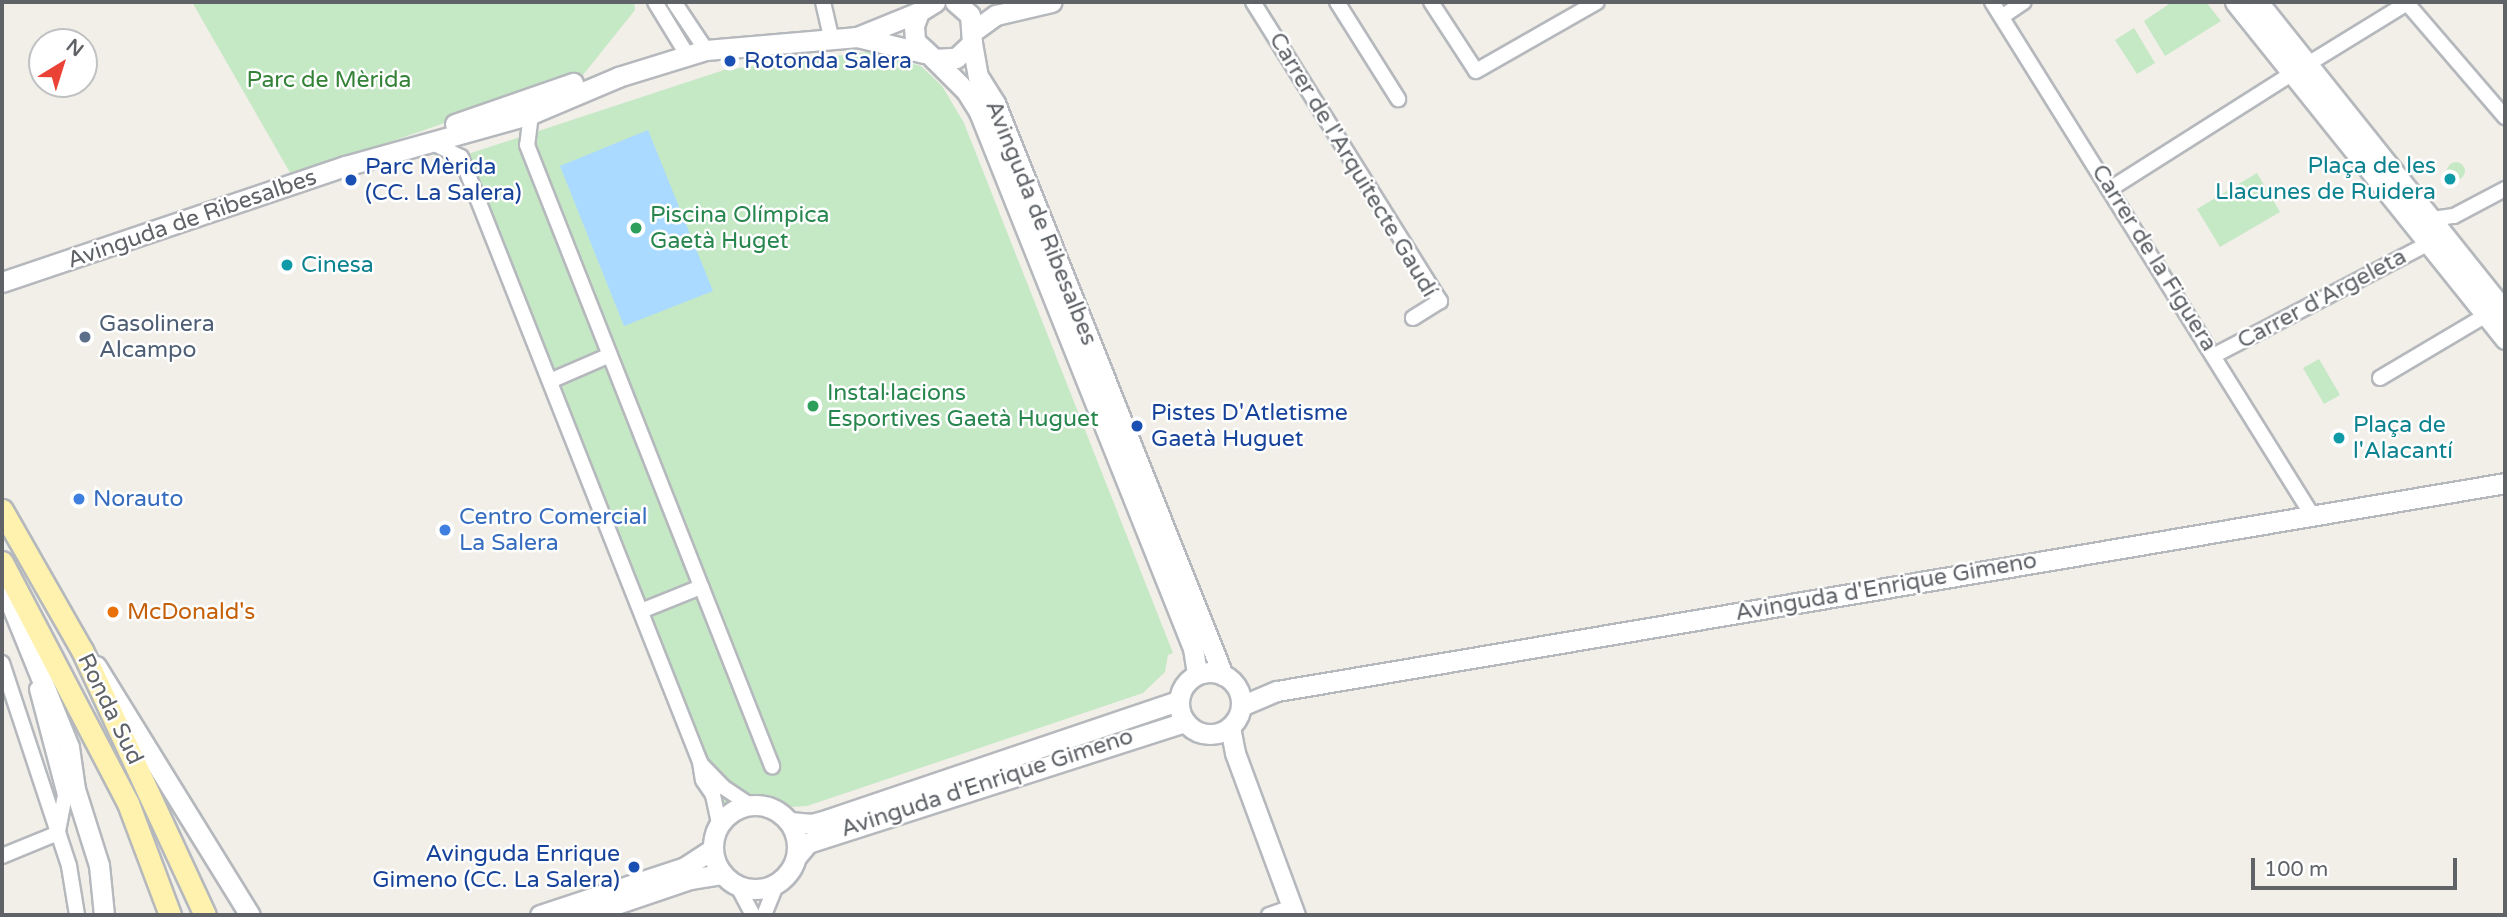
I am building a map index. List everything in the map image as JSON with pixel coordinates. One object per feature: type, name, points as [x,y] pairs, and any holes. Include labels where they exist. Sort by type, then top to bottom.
[{"type":"main road","points":[[961,2],[970,15],[973,37]]},
{"type":"main road","points":[[928,5],[915,41],[929,56],[956,58],[996,15],[1052,2]]},
{"type":"main road","points":[[2235,2],[2300,69],[2432,219],[2437,239]]},
{"type":"main road","points":[[2258,2],[2300,69],[2496,313],[2505,339]]},
{"type":"main road","name":"Avinguda de Ribesalbes","points":[[856,37],[928,5]]},
{"type":"main road","name":"Avinguda de Ribesalbes","points":[[350,164],[450,141],[531,106],[581,80],[618,77],[697,53],[856,37],[929,56],[979,112],[1190,641],[1197,674]]},
{"type":"main road","name":"Avinguda de Ribesalbes","points":[[973,37],[978,76],[995,103],[1234,689]]},
{"type":"main road","name":"Avinguda de Ribesalbes","points":[[2,282],[34,274],[350,164],[531,106]]},
{"type":"main road","name":"Avinguda de Ribesalbes","points":[[2,275],[34,274]]},
{"type":"main road","name":"Avinguda d'Enrique Gimeno","points":[[1234,689],[1267,693],[2505,483]]},
{"type":"main road","name":"Ronda Sud","points":[[2,510],[82,650],[202,908]]},
{"type":"main road","name":"Ronda Sud","points":[[2,562],[128,803],[170,914]]},
{"type":"main road","points":[[2,582],[69,747],[75,789],[99,865],[104,915]]},
{"type":"main road","points":[[82,650],[104,675],[250,915]]},
{"type":"main road","points":[[1223,731],[1198,733],[1184,722],[1178,701],[1184,685],[1197,674],[1234,689],[1223,731],[1235,754],[1294,911]]},
{"type":"main road","name":"Avinguda d'Enrique Gimeno","points":[[790,822],[812,824],[829,819],[1178,701]]},
{"type":"main road","name":"Avinguda d'Enrique Gimeno","points":[[797,856],[808,843],[1184,722]]},
{"type":"main road","points":[[584,915],[690,879],[730,880],[757,889],[777,883],[797,856],[797,838],[790,822],[771,807],[748,804],[719,823],[713,849],[730,880]]},
{"type":"main road","points":[[540,915],[685,867],[713,849]]},
{"type":"street","points":[[655,2],[697,53]]},
{"type":"street","points":[[674,2],[697,53]]},
{"type":"street","points":[[823,2],[831,38]]},
{"type":"street","name":"Carrer de l'Arquitecte Gaudí","points":[[1253,2],[1440,301],[1413,318]]},
{"type":"street","points":[[1337,2],[1398,99]]},
{"type":"street","points":[[1431,2],[1476,71],[1597,2]]},
{"type":"street","name":"Carrer de la Figuera","points":[[1992,2],[2215,355],[2312,516]]},
{"type":"street","points":[[2003,16],[2024,2]]},
{"type":"street","points":[[2110,189],[2407,2],[2505,117]]},
{"type":"street","points":[[531,106],[527,145],[772,766]]},
{"type":"street","points":[[450,141],[461,157]]},
{"type":"street","points":[[450,141],[461,157],[641,611],[700,762],[719,823]]},
{"type":"street","points":[[2432,219],[2454,216],[2505,189]]},
{"type":"street","points":[[2437,239],[2454,216]]},
{"type":"street","name":"Carrer d'Argeleta","points":[[2215,355],[2437,239]]},
{"type":"street","points":[[2380,378],[2496,313]]},
{"type":"street","points":[[550,381],[610,355]]},
{"type":"street","points":[[641,611],[701,587]]},
{"type":"street","points":[[22,631],[65,795],[58,833]]},
{"type":"street","points":[[3,670],[58,833],[77,915]]},
{"type":"street","points":[[700,762],[723,788],[748,804]]},
{"type":"street","points":[[2,856],[58,833]]},
{"type":"street","points":[[730,880],[753,915]]},
{"type":"street","points":[[764,915],[777,883]]},
{"type":"street","points":[[1269,915],[1294,911]]},
{"type":"green space","name":"Parc de Mèrida","points":[[192,2],[634,2],[635,10],[583,75],[292,176]]},
{"type":"green space","points":[[2172,2],[2206,2],[2221,21],[2165,56],[2144,21]]},
{"type":"green space","points":[[2134,28],[2155,63],[2137,74],[2115,40]]},
{"type":"green space","name":"Instal·lacions Esportives Gaetà Huguet","points":[[867,52],[921,66],[942,86],[964,123],[1173,653],[1168,655],[1165,672],[1143,693],[807,806],[712,812],[453,159],[724,70]]},
{"type":"green space","points":[[2456,162],[2462,165],[2465,171],[2462,177],[2456,180],[2450,177],[2447,171],[2450,165]]},
{"type":"green space","points":[[2257,173],[2280,212],[2220,247],[2197,209]]},
{"type":"green space","points":[[2319,359],[2340,395],[2324,404],[2303,368]]},
{"type":"water","name":"Piscina Olímpica Gaetà Huget","points":[[648,130],[713,291],[624,326],[560,166]]},
{"type":"place","name":"Rotonda Salera","points":[[730,61]]},
{"type":"place","name":"Plaça de les Llacunes de Ruidera","points":[[2450,179]]},
{"type":"place","name":"Parc Mèrida (CC. La Salera)","points":[[351,180]]},
{"type":"place","name":"Piscina Olímpica Gaetà Huget","points":[[636,228]]},
{"type":"place","name":"Cinesa","points":[[287,265]]},
{"type":"place","name":"Gasolinera Alcampo","points":[[85,337]]},
{"type":"place","name":"Instal·lacions Esportives Gaetà Huguet","points":[[813,406]]},
{"type":"place","name":"Pistes D'Atletisme Gaetà Huguet","points":[[1137,426]]},
{"type":"place","name":"Plaça de l'Alacantí","points":[[2339,438]]},
{"type":"place","name":"Norauto","points":[[79,499]]},
{"type":"place","name":"Centro Comercial La Salera","points":[[445,530]]},
{"type":"place","name":"McDonald's","points":[[113,612]]},
{"type":"place","name":"Avinguda Enrique Gimeno (CC. La Salera)","points":[[634,867]]}]
